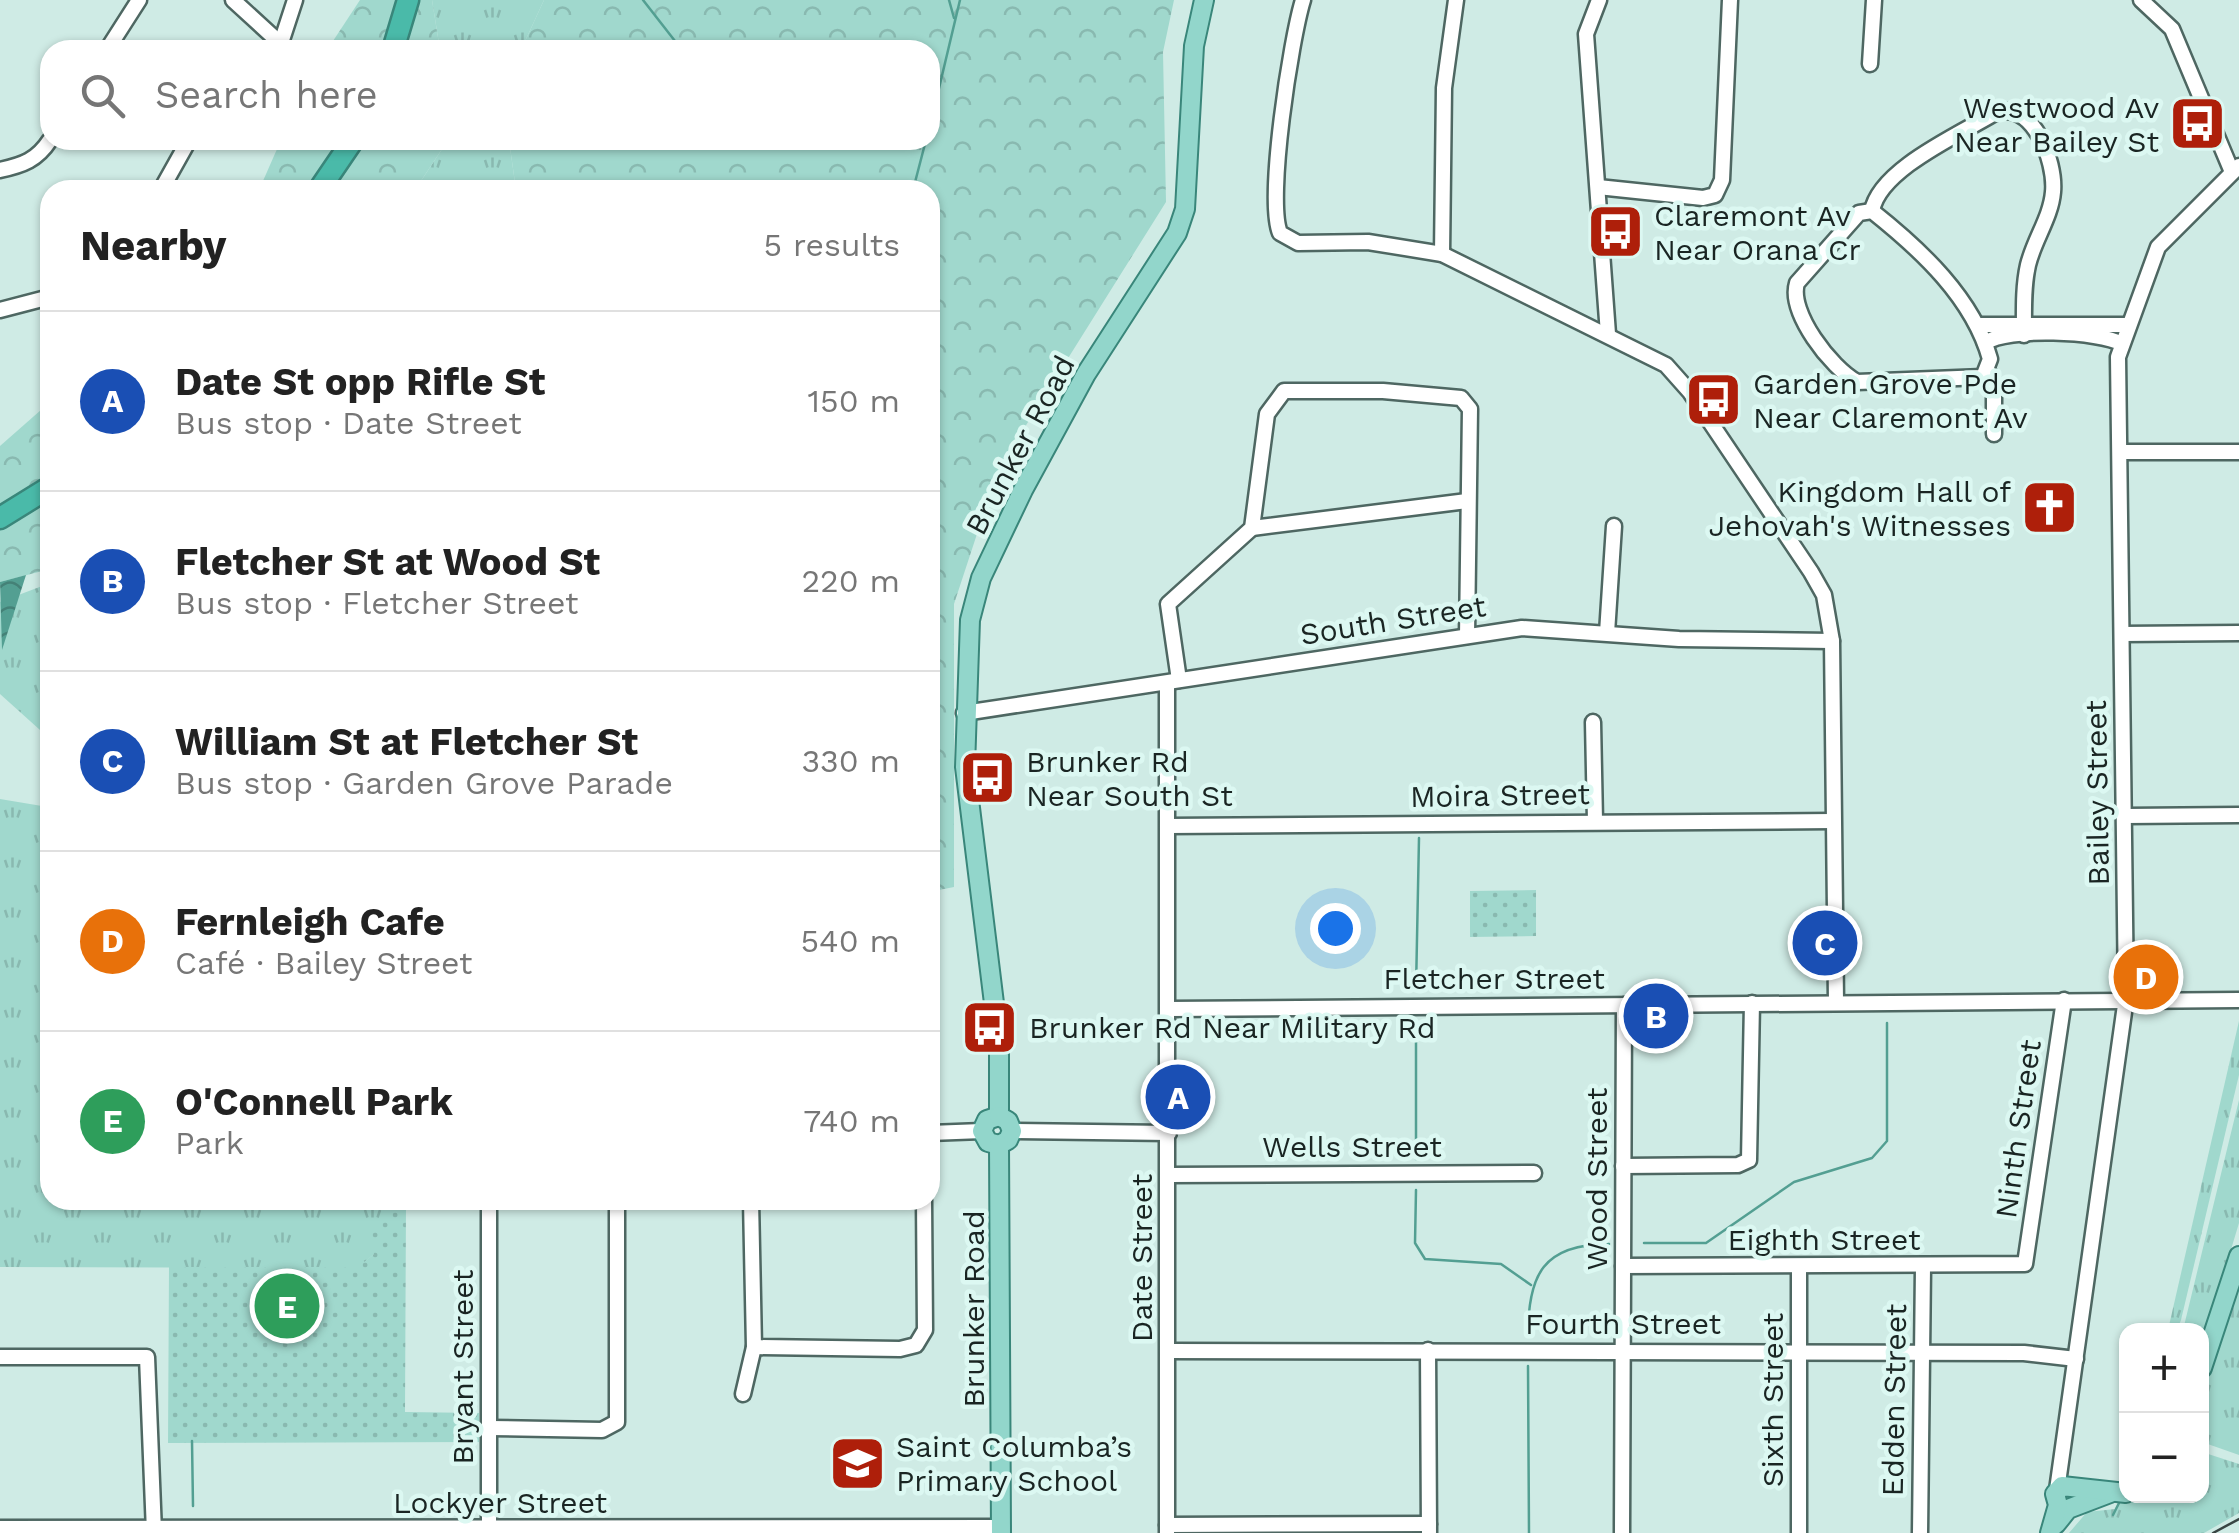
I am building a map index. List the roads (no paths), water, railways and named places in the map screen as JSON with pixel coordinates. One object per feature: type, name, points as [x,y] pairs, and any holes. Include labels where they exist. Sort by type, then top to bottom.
[{"type":"highway","points":[[396,40],[408,0]]},
{"type":"highway","points":[[326,180],[346,150]]},
{"type":"highway","points":[[0,518],[40,493]]},
{"type":"main road","name":"Brunker Road","points":[[998,1116],[999,1044],[965,767],[970,620],[981,578],[1086,374],[1152,277],[1185,209],[1194,46],[1204,0]]},
{"type":"main road","points":[[998,1116],[1008,1121],[1006,1138],[988,1142],[982,1131],[987,1120],[998,1116]]},
{"type":"main road","name":"Brunker Road","points":[[1001,1530],[1006,1138]]},
{"type":"main road","points":[[2209,1347],[2239,1256]]},
{"type":"main road","points":[[2050,1533],[2068,1498],[2118,1492]]},
{"type":"street","points":[[113,40],[138,0]]},
{"type":"street","points":[[233,0],[273,40]]},
{"type":"street","points":[[282,40],[294,0]]},
{"type":"street","points":[[1303,0],[1292,36],[1283,109],[1280,232],[1298,243],[1368,242],[1442,254],[1666,365],[1690,392],[1824,595],[1832,641],[1836,1002]]},
{"type":"street","points":[[1442,254],[1444,88],[1456,0]]},
{"type":"street","points":[[1599,0],[1586,34],[1608,334]]},
{"type":"street","points":[[1598,187],[1703,198],[1715,195],[1722,180],[1730,0]]},
{"type":"street","points":[[1870,64],[1874,0]]},
{"type":"street","points":[[2141,0],[2172,29],[2236,169]]},
{"type":"street","points":[[1872,211],[1878,190],[1896,173],[1992,114],[2008,110],[2024,116],[2049,160],[2053,189],[2028,267],[2024,330]]},
{"type":"street","points":[[0,170],[25,164],[44,150]]},
{"type":"street","points":[[166,180],[183,150]]},
{"type":"street","name":"Bailey Street","points":[[2068,1498],[2063,1456],[2126,998],[2118,356],[2158,246],[2236,169]]},
{"type":"street","points":[[1988,371],[1977,380],[1857,382],[1841,371],[1794,296],[1797,283],[1859,213],[1872,211],[1926,257],[1980,325],[1994,384],[1994,434]]},
{"type":"street","points":[[0,310],[40,300]]},
{"type":"street","points":[[1980,325],[2107,335],[2122,344]]},
{"type":"street","points":[[1985,342],[2024,330],[2129,325]]},
{"type":"street","points":[[1466,636],[1470,409],[1461,398],[1383,391],[1284,391],[1267,414],[1252,528],[1468,502]]},
{"type":"street","points":[[2120,452],[2239,452]]},
{"type":"street","points":[[1608,633],[1614,526]]},
{"type":"street","name":"Date Street","points":[[1168,1529],[1168,826],[1173,682],[1168,604],[1252,528]]},
{"type":"street","name":"South Street","points":[[964,714],[1522,628],[1679,639],[1832,641]]},
{"type":"street","points":[[2122,634],[2239,633]]},
{"type":"street","points":[[1593,722],[1594,821]]},
{"type":"street","points":[[2126,816],[2239,815]]},
{"type":"street","name":"Moira Street","points":[[1168,826],[1833,821]]},
{"type":"street","name":"Ninth Street","points":[[2024,1264],[2064,1000]]},
{"type":"street","name":"Fletcher Street","points":[[1168,1008],[2239,1000]]},
{"type":"street","points":[[1623,1166],[1738,1165],[1749,1160],[1752,1003]]},
{"type":"street","name":"Wood Street","points":[[1622,1533],[1624,1005]]},
{"type":"street","points":[[940,1133],[982,1131]]},
{"type":"street","points":[[1006,1138],[1169,1133]]},
{"type":"street","name":"Wells Street","points":[[1170,1175],[1534,1173]]},
{"type":"street","name":"Bryant Street","points":[[489,1210],[489,1532]]},
{"type":"street","points":[[490,1428],[614,1426],[618,1416],[616,1210]]},
{"type":"street","points":[[742,1394],[754,1347],[751,1210]]},
{"type":"street","points":[[754,1347],[900,1349],[922,1340],[924,1210]]},
{"type":"street","name":"Eighth Street","points":[[1623,1266],[2024,1264]]},
{"type":"street","name":"Sixth Street","points":[[1799,1267],[1799,1533]]},
{"type":"street","name":"Edden Street","points":[[1920,1533],[1923,1267]]},
{"type":"street","points":[[1168,1529],[1429,1529],[1428,1350]]},
{"type":"street","name":"Fourth Street","points":[[1168,1351],[1922,1352],[2024,1353],[2076,1359]]},
{"type":"street","points":[[0,1357],[148,1357],[154,1530]]},
{"type":"street","name":"Lockyer Street","points":[[0,1528],[489,1532],[1001,1530]]},
{"type":"water","points":[[26,575],[2,650],[0,582]]},
{"type":"waterway","points":[[643,0],[674,40]]},
{"type":"waterway","points":[[949,0],[954,18]]},
{"type":"waterway","points":[[940,84],[960,0]]},
{"type":"waterway","points":[[916,180],[923,150]]},
{"type":"waterway","points":[[1416,989],[1419,838]]},
{"type":"waterway","points":[[1416,1021],[1416,1159]]},
{"type":"waterway","points":[[1644,1243],[1706,1243],[1794,1182],[1872,1158],[1887,1141],[1887,1023]]},
{"type":"waterway","points":[[1416,1190],[1415,1243],[1425,1259],[1501,1264],[1531,1285]]},
{"type":"waterway","points":[[1528,1335],[1531,1295],[1544,1267],[1569,1250],[1609,1244]]},
{"type":"waterway","points":[[1528,1366],[1529,1533]]},
{"type":"waterway","points":[[192,1441],[193,1506]]},
{"type":"waterway","points":[[2113,1515],[2119,1503]]},
{"type":"railway","points":[[2213,1533],[2239,1519]]},
{"type":"place","name":"Westwood Av Near Bailey St","points":[[2198,124]]},
{"type":"place","name":"Claremont Av Near Orana Cr","points":[[1615,232]]},
{"type":"place","name":"Garden Grove Pde Near Claremont Av","points":[[1714,400]]},
{"type":"place","name":"Kingdom Hall of Jehovah's Witnesses","points":[[2050,508]]},
{"type":"place","name":"Brunker Rd Near South St","points":[[987,778]]},
{"type":"place","name":"William St at Fletcher St","points":[[1825,943]]},
{"type":"place","name":"Fernleigh Cafe","points":[[2146,977]]},
{"type":"place","name":"Fletcher St at Wood St","points":[[1656,1016]]},
{"type":"place","name":"Brunker Rd Near Military Rd","points":[[990,1027]]},
{"type":"place","name":"Date St opp Rifle St","points":[[1178,1097]]},
{"type":"place","name":"O'Connell Park","points":[[287,1306]]},
{"type":"place","name":"Saint Columba’s Primary School","points":[[857,1463]]}]
